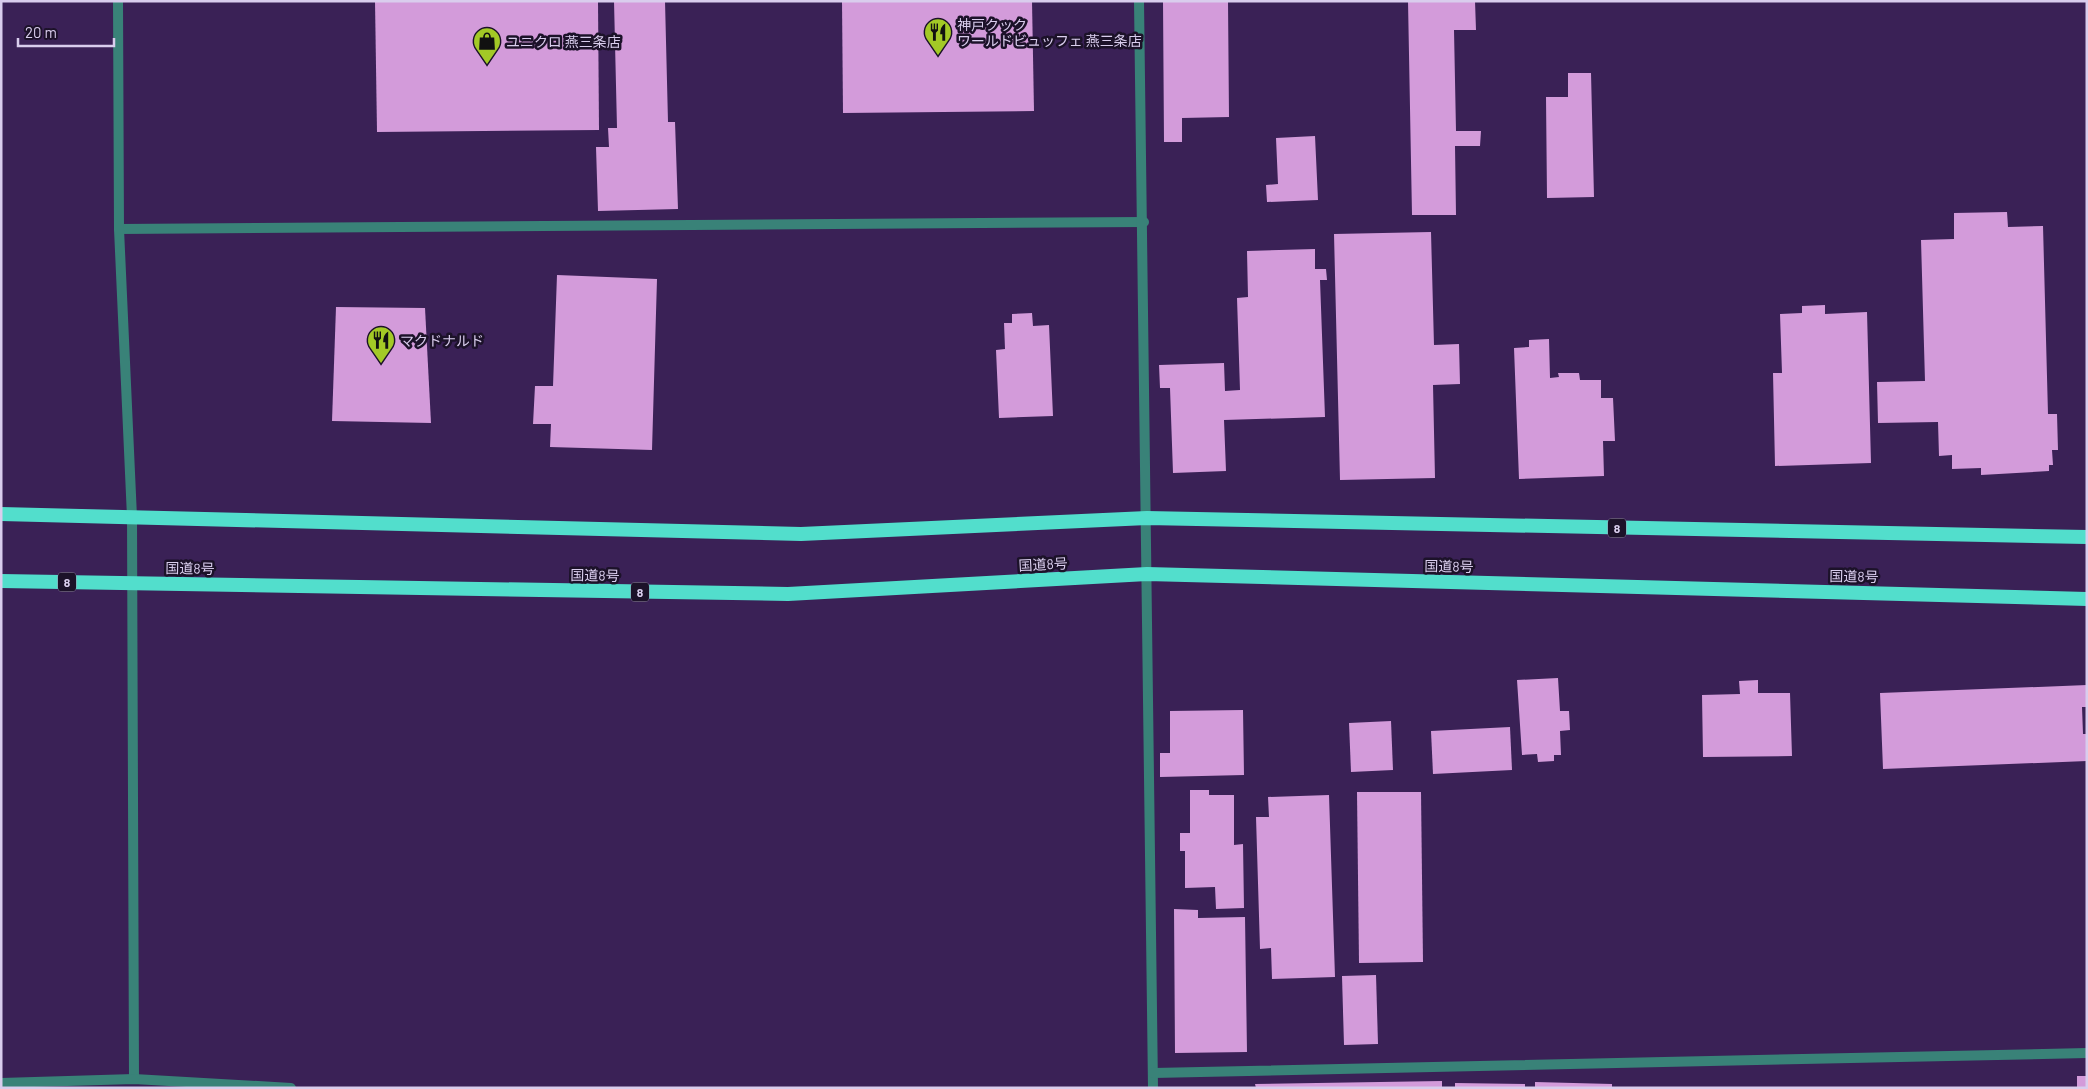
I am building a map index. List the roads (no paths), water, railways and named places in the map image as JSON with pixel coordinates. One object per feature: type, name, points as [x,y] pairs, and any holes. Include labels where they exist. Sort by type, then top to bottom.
[{"type":"highway","name":"8","points":[[1,514],[801,534],[1147,518],[2087,537]]},
{"type":"highway","name":"国道8号","points":[[1,581],[788,594],[1147,574],[2087,599]]},
{"type":"street","points":[[118,1],[119,229],[132,517],[134,1079]]},
{"type":"street","points":[[1139,1],[1144,222],[1153,1088]]},
{"type":"street","points":[[119,229],[1144,222]]},
{"type":"street","points":[[1153,1073],[2087,1053]]},
{"type":"street","points":[[1,1083],[134,1079],[291,1088]]},
{"type":"place","name":"神戸クック ワールドビュッフェ 燕三条店","points":[[938,56]]},
{"type":"place","name":"ユニクロ 燕三条店","points":[[487,65]]},
{"type":"place","name":"マクドナルド","points":[[381,364]]}]
